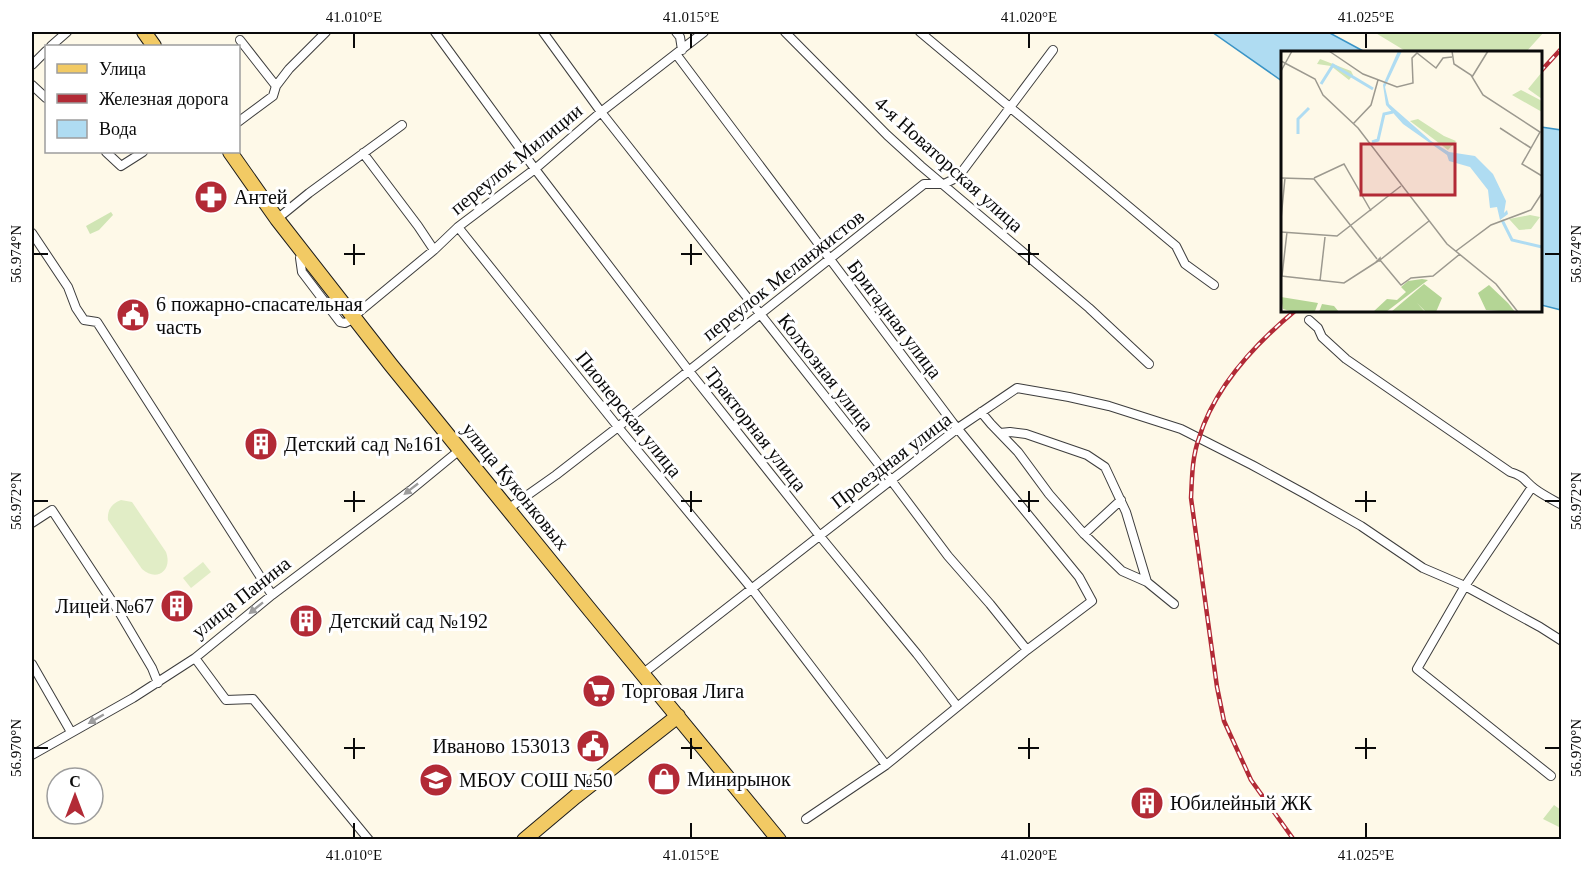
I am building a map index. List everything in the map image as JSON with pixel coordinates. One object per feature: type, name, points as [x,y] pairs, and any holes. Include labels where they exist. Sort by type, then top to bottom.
[{"type":"main road","points":[[144,32],[153,45]]},
{"type":"main road","points":[[151,32],[160,45]]},
{"type":"main road","name":"улица Куконковых","points":[[224,153],[300,258],[640,675],[779,840]]},
{"type":"main road","name":"улица Куконковых","points":[[231,153],[276,219],[351,319]]},
{"type":"main road","name":"улица Куконковых","points":[[458,451],[508,509],[640,675]]},
{"type":"main road","points":[[524,840],[575,797],[678,721]]},
{"type":"main road","points":[[537,840],[678,721]]},
{"type":"main road","name":"улица Куконковых","points":[[678,721],[770,840]]},
{"type":"street","points":[[52,45],[67,32]]},
{"type":"street","points":[[240,121],[273,96],[276,86],[289,69],[326,32]]},
{"type":"street","name":"Тракторная улица","points":[[435,32],[535,169],[689,371],[957,706]]},
{"type":"street","name":"Колхозная улица","points":[[543,32],[601,112],[891,480],[948,556],[1027,650]]},
{"type":"street","name":"Бригадная улица","points":[[676,32],[680,37],[679,52],[830,260],[958,428],[1079,577],[1092,601],[1027,650]]},
{"type":"street","name":"переулок Милиции","points":[[351,319],[458,227],[535,169],[601,112],[704,32]]},
{"type":"street","name":"4-я Новаторская улица","points":[[785,32],[887,135],[1089,308],[1149,364]]},
{"type":"street","points":[[920,32],[1176,246],[1185,264],[1214,285]]},
{"type":"street","points":[[240,40],[276,86]]},
{"type":"street","name":"переулок Меланжистов","points":[[508,509],[618,427],[924,184],[944,184],[958,177],[1053,50]]},
{"type":"street","points":[[32,65],[45,52]]},
{"type":"street","points":[[32,85],[45,97]]},
{"type":"street","points":[[276,219],[402,125]]},
{"type":"street","points":[[107,153],[121,166],[141,153]]},
{"type":"street","points":[[363,153],[434,250]]},
{"type":"street","name":"Пионерская улица","points":[[458,227],[618,427],[752,589],[886,765]]},
{"type":"street","points":[[32,233],[68,287],[76,308],[84,320],[97,322],[272,595]]},
{"type":"street","points":[[1309,320],[1318,328],[1322,337],[1346,359],[1510,472],[1527,480],[1532,487],[1562,505]]},
{"type":"street","name":"Проездная улица","points":[[640,675],[958,428],[1017,388],[1109,406],[1180,429],[1252,465],[1361,526],[1423,568],[1465,586],[1562,641]]},
{"type":"street","points":[[981,412],[1018,452],[1049,494],[1084,534],[1122,571],[1147,582],[1174,604]]},
{"type":"street","points":[[1000,433],[1026,434],[1087,455],[1105,467],[1126,512],[1147,582]]},
{"type":"street","name":"улица Панина","points":[[32,755],[158,683],[195,658],[272,595],[411,490],[458,451]]},
{"type":"street","points":[[1532,487],[1465,586],[1417,669],[1551,776]]},
{"type":"street","points":[[1084,534],[1120,500]]},
{"type":"street","points":[[32,523],[52,510],[119,612],[152,668],[158,683]]},
{"type":"street","points":[[806,819],[886,765],[1027,650]]},
{"type":"street","points":[[195,658],[226,700],[253,699],[369,840]]},
{"type":"street","points":[[32,664],[71,732]]},
{"type":"green space","points":[[1374,32],[1544,32],[1527,51],[1405,51]]},
{"type":"green space","points":[[111,212],[113,215],[99,230],[90,234],[86,226]]},
{"type":"green space","points":[[121,500],[132,502],[166,552],[167,564],[162,572],[153,574],[142,569],[108,520],[111,507]]},
{"type":"green space","points":[[203,562],[211,572],[191,588],[183,578]]},
{"type":"green space","points":[[1554,805],[1561,810],[1561,828],[1543,819]]},
{"type":"water","points":[[1212,32],[1328,32],[1363,51],[1281,51],[1281,80]]},
{"type":"water","points":[[1542,127],[1561,130],[1561,310],[1542,305]]},
{"type":"railway","points":[[1542,70],[1562,48]]},
{"type":"railway","points":[[1294,312],[1238,367],[1215,401],[1197,445],[1191,498],[1217,687],[1224,721],[1251,780],[1294,840]]},
{"type":"place","name":"Антей","points":[[211,197]]},
{"type":"place","name":"6 пожарно-спасательная часть","points":[[133,315]]},
{"type":"place","name":"Детский сад №161","points":[[261,444]]},
{"type":"place","name":"Лицей №67","points":[[177,606]]},
{"type":"place","name":"Детский сад №192","points":[[306,621]]},
{"type":"place","name":"Торговая Лига","points":[[599,691]]},
{"type":"place","name":"Иваново 153013","points":[[593,746]]},
{"type":"place","name":"Минирынок","points":[[664,779]]},
{"type":"place","name":"МБОУ СОШ №50","points":[[436,780]]},
{"type":"place","name":"Юбилейный ЖК","points":[[1147,803]]}]
